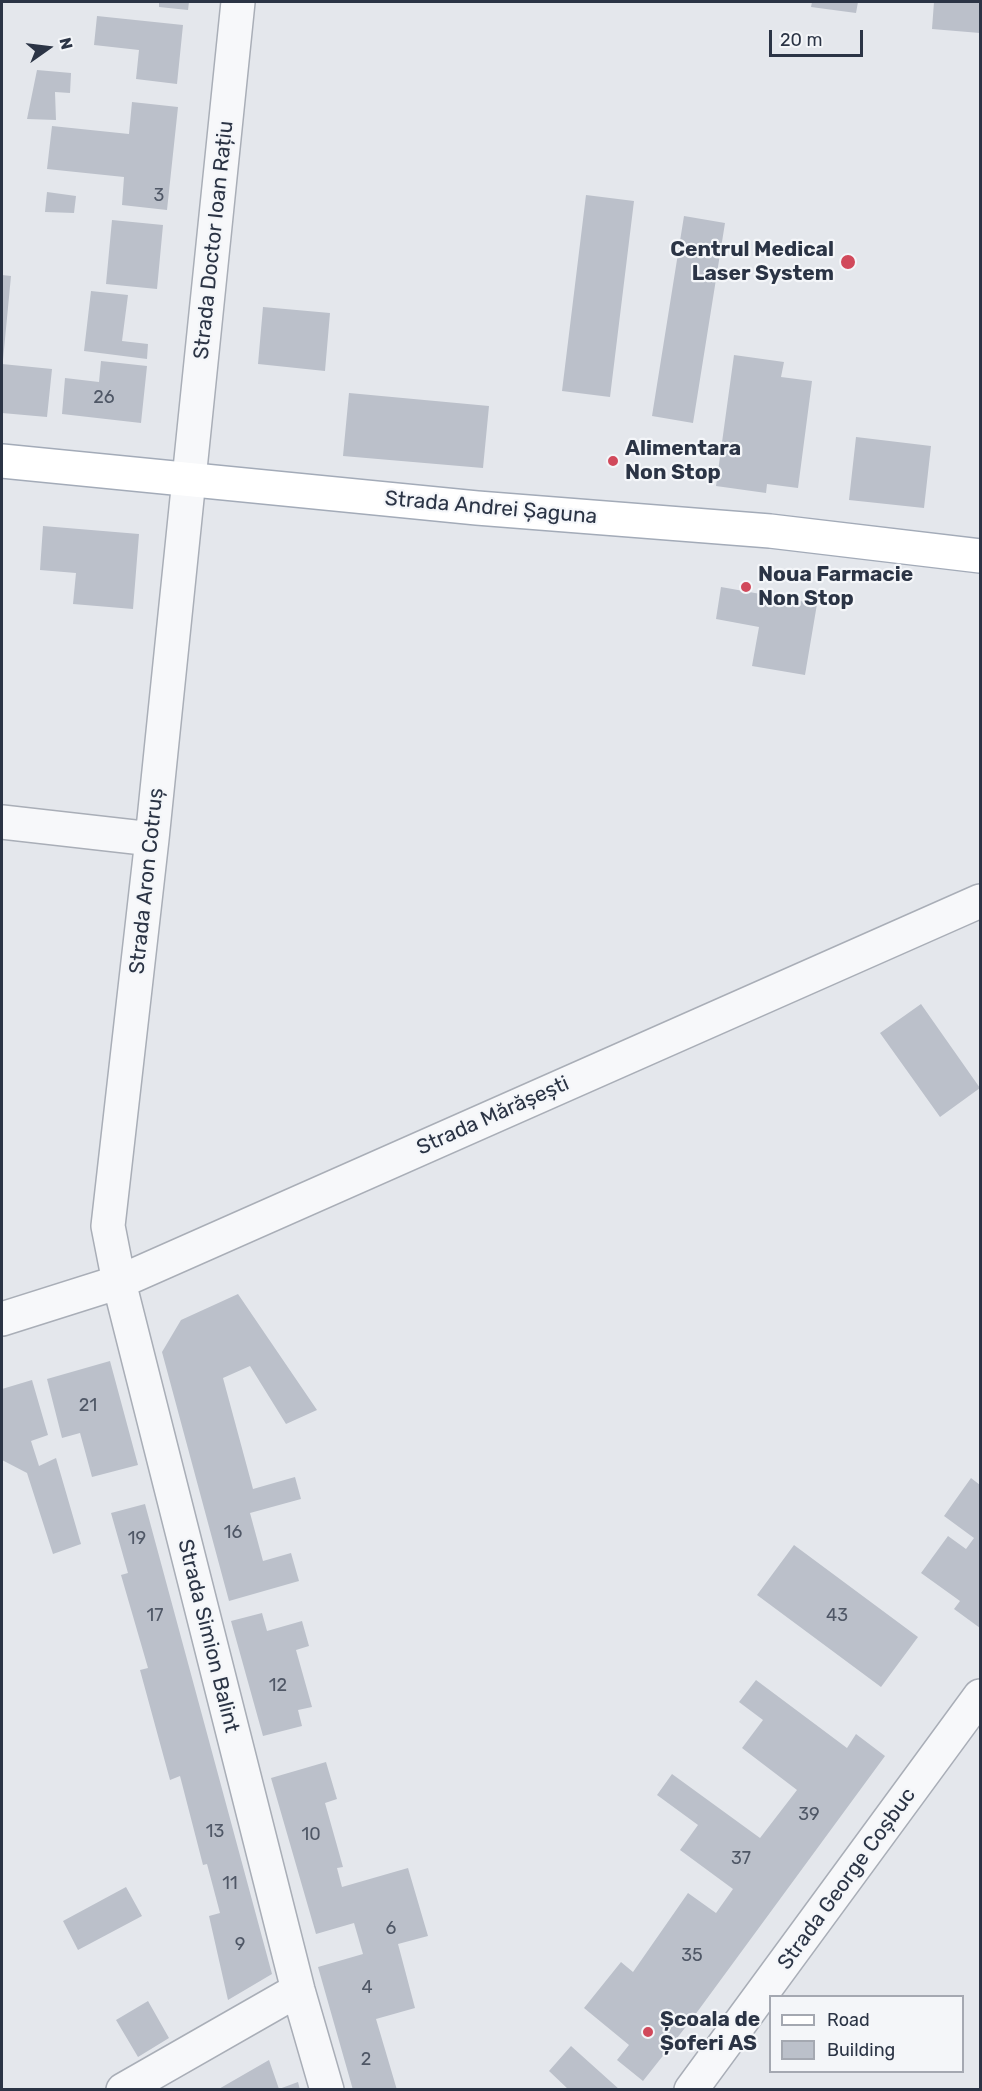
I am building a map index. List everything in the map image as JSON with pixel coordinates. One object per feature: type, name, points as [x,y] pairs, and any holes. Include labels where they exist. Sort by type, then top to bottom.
[{"type":"main road","name":"Strada Andrei Șaguna","points":[[2,461],[477,508],[770,531],[981,556]]},
{"type":"street","name":"Strada Doctor Ioan Rațiu","points":[[190,479],[238,2]]},
{"type":"street","name":"Strada Aron Cotruș","points":[[119,1282],[108,1226],[190,479]]},
{"type":"street","points":[[2,822],[152,839]]},
{"type":"street","name":"Strada Mărășești","points":[[2,1319],[119,1282],[981,901]]},
{"type":"street","name":"Strada Simion Balint","points":[[119,1282],[298,1990],[327,2090]]},
{"type":"street","name":"Strada George Coșbuc","points":[[691,2090],[981,1696]]},
{"type":"street","points":[[123,2090],[298,1990]]},
{"type":"building","points":[[159,2],[189,2],[188,10],[159,7]]},
{"type":"building","points":[[812,2],[858,2],[856,13],[811,7]]},
{"type":"building","points":[[934,2],[980,2],[980,33],[932,29]]},
{"type":"building","points":[[97,16],[183,25],[177,84],[136,79],[139,50],[94,45]]},
{"type":"building","points":[[37,70],[71,73],[70,93],[55,92],[56,120],[27,119]]},
{"type":"building","points":[[132,102],[178,107],[167,210],[122,205],[124,177],[47,169],[52,126],[129,134]]},
{"type":"building","points":[[47,192],[76,196],[74,213],[45,212]]},
{"type":"building","points":[[586,195],[634,201],[610,397],[562,391]]},
{"type":"building","points":[[684,216],[725,223],[693,423],[652,416]]},
{"type":"building","points":[[112,220],[163,225],[157,289],[106,284]]},
{"type":"building","points":[[2,275],[11,276],[3,360],[2,360]]},
{"type":"building","points":[[91,291],[128,295],[122,341],[148,344],[147,359],[84,351]]},
{"type":"building","points":[[263,307],[330,313],[325,371],[258,364]]},
{"type":"building","points":[[734,355],[784,362],[781,377],[812,381],[798,488],[767,484],[766,493],[716,486]]},
{"type":"building","points":[[101,361],[147,366],[141,423],[62,414],[65,378],[99,382]]},
{"type":"building","points":[[2,364],[52,369],[47,417],[2,413]]},
{"type":"building","points":[[349,393],[489,406],[483,468],[343,456]]},
{"type":"building","points":[[856,437],[931,446],[924,508],[849,500]]},
{"type":"building","points":[[43,526],[139,534],[133,609],[73,604],[76,573],[40,570]]},
{"type":"building","points":[[721,587],[817,604],[805,675],[752,666],[759,627],[716,619]]},
{"type":"building","points":[[921,1004],[980,1088],[940,1117],[880,1033]]},
{"type":"building","points":[[238,1294],[317,1410],[286,1424],[250,1366],[223,1378],[253,1489],[295,1477],[301,1499],[250,1513],[263,1561],[291,1553],[299,1581],[229,1601],[162,1352],[181,1320]]},
{"type":"building","points":[[110,1361],[138,1465],[92,1477],[80,1433],[62,1438],[47,1379]]},
{"type":"building","points":[[32,1380],[48,1435],[31,1441],[39,1466],[56,1458],[81,1544],[53,1554],[27,1473],[2,1460],[2,1389]]},
{"type":"building","points":[[971,1478],[980,1485],[980,1628],[954,1609],[960,1601],[921,1573],[948,1536],[966,1549],[974,1538],[944,1516]]},
{"type":"building","points":[[145,1504],[272,1974],[228,2000],[209,1916],[220,1913],[207,1864],[203,1865],[180,1776],[170,1780],[140,1670],[148,1668],[121,1575],[128,1573],[111,1513]]},
{"type":"building","points":[[794,1545],[918,1637],[881,1687],[757,1595]]},
{"type":"building","points":[[262,1613],[267,1631],[302,1621],[309,1646],[296,1650],[312,1707],[298,1710],[302,1726],[263,1736],[231,1621]]},
{"type":"building","points":[[756,1680],[847,1748],[856,1734],[885,1756],[692,2019],[643,2081],[617,2060],[629,2045],[584,2008],[621,1962],[633,1972],[688,1893],[716,1913],[733,1889],[680,1850],[698,1825],[657,1795],[672,1774],[760,1838],[797,1790],[742,1748],[763,1720],[739,1702]]},
{"type":"building","points":[[326,1762],[337,1799],[325,1803],[343,1867],[337,1868],[342,1887],[408,1868],[428,1936],[398,1944],[415,2008],[376,2019],[397,2090],[353,2090],[318,1967],[363,1954],[354,1923],[316,1934],[271,1778]]},
{"type":"building","points":[[126,1887],[142,1916],[78,1950],[63,1921]]},
{"type":"building","points":[[148,2001],[169,2038],[138,2057],[116,2020]]},
{"type":"building","points":[[571,2046],[620,2090],[569,2090],[549,2071]]},
{"type":"building","points":[[269,2060],[279,2089],[298,2082],[300,2090],[217,2090]]},
{"type":"place","name":"Centrul Medical Laser System","points":[[848,262]]},
{"type":"place","name":"Alimentara Non Stop","points":[[613,461]]},
{"type":"place","name":"Noua Farmacie Non Stop","points":[[746,587]]},
{"type":"place","name":"Școala de Șoferi AS","points":[[648,2032]]}]
